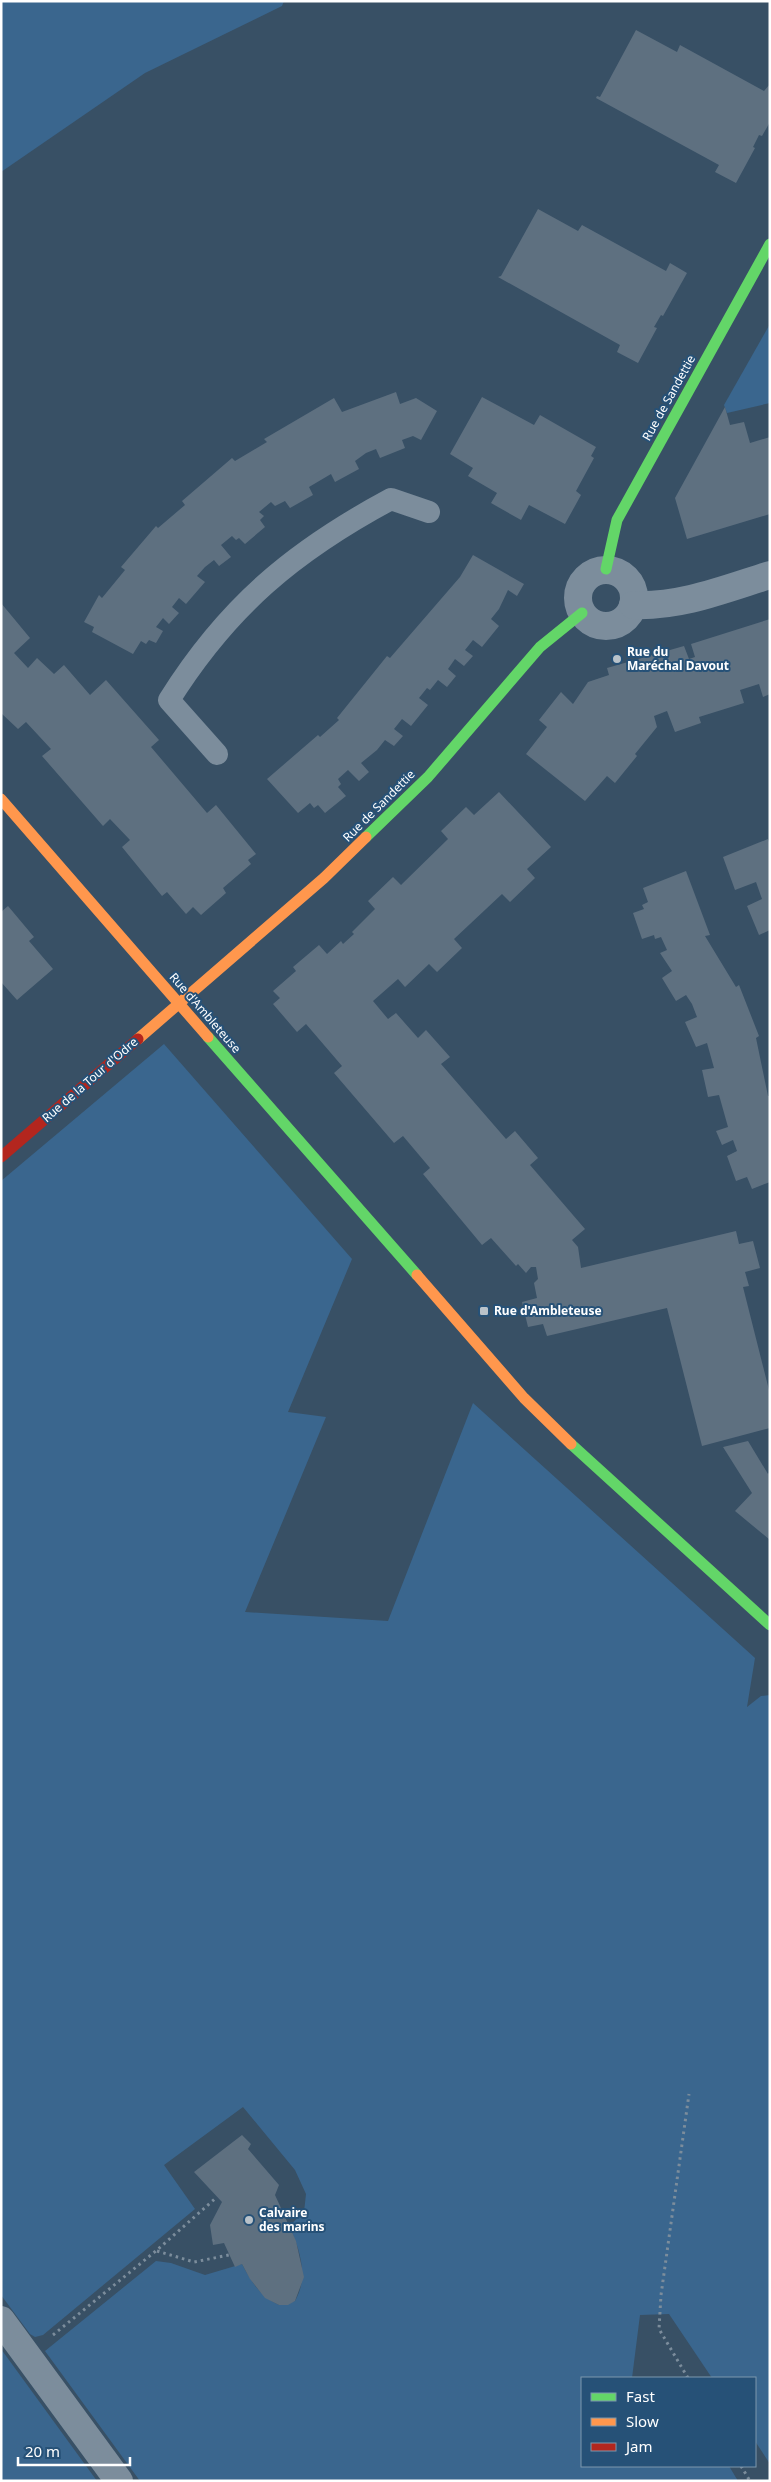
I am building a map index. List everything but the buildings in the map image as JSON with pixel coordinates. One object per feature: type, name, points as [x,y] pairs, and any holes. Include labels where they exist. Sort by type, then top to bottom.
[{"type":"street","name":"Rue de Sandettie","points":[[606,570],[617,520],[770,244]]},
{"type":"street","points":[[606,570],[620,573],[628,580],[634,594],[633,605],[625,619],[610,626],[594,624],[582,612],[577,599],[580,586],[594,572],[606,570]]},
{"type":"street","points":[[633,605],[658,605],[683,601],[770,575]]},
{"type":"street","name":"Rue de Sandettie","points":[[179,1004],[324,878],[402,803],[471,729],[540,647],[582,612]]},
{"type":"street","name":"Rue d'Ambleteuse","points":[[1,799],[467,1335],[550,1425],[596,1470],[770,1624]]},
{"type":"street","name":"Rue de la Tour d'Odre","points":[[1,1157],[179,1004]]},
{"type":"street","points":[[1,2320],[119,2481]]},
{"type":"lane","points":[[217,754],[169,700],[192,664],[215,634],[271,578],[320,539],[352,520],[390,499],[429,512]]},
{"type":"path","points":[[687,2377],[658,2329],[689,2094]]},
{"type":"path","points":[[27,2356],[157,2250],[217,2197]]},
{"type":"path","points":[[157,2250],[194,2262],[229,2255]]},
{"type":"path","points":[[742,2467],[750,2481]]},
{"type":"shaded area","points":[[1,1],[284,1],[282,6],[145,73],[1,172]]},
{"type":"shaded area","points":[[770,324],[770,403],[727,413],[724,405]]},
{"type":"shaded area","points":[[164,1044],[352,1259],[288,1412],[326,1417],[245,1612],[388,1621],[473,1403],[755,1658],[747,1707],[761,1696],[770,1695],[770,2464],[756,2443],[756,2377],[711,2377],[669,2314],[640,2315],[632,2377],[581,2377],[581,2467],[730,2467],[738,2481],[140,2481],[45,2351],[156,2261],[171,2263],[205,2275],[242,2264],[253,2283],[272,2301],[279,2305],[295,2301],[302,2282],[302,2273],[297,2244],[289,2226],[304,2212],[306,2194],[295,2170],[243,2107],[164,2165],[195,2209],[43,2335],[35,2337],[30,2334],[1,2295],[1,1181]]},
{"type":"shaded area","points":[[1,2349],[97,2481],[1,2481]]},
{"type":"traffic: fast","points":[[606,569],[617,520],[770,244]]},
{"type":"traffic: fast","points":[[366,837],[428,777],[540,647],[582,613]]},
{"type":"traffic: fast","points":[[208,1037],[417,1275]]},
{"type":"traffic: fast","points":[[571,1444],[770,1625]]},
{"type":"traffic: slow","points":[[1,799],[208,1037]]},
{"type":"traffic: slow","points":[[138,1039],[324,878],[366,837]]},
{"type":"traffic: slow","points":[[417,1275],[524,1398],[571,1444]]},
{"type":"traffic: jam","points":[[1,1157],[138,1039]]},
{"type":"place","name":"Rue du Maréchal Davout","points":[[617,659]]},
{"type":"place","name":"Rue d'Ambleteuse","points":[[484,1311]]},
{"type":"place","name":"Calvaire des marins","points":[[249,2220]]}]
